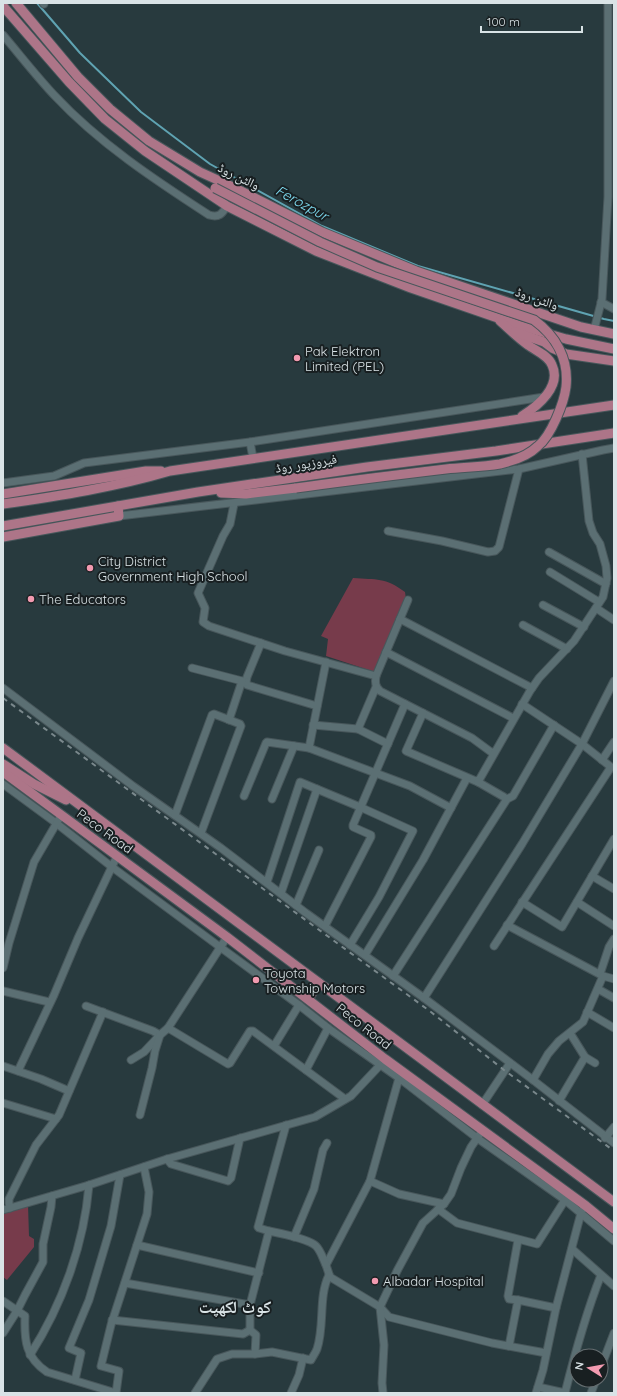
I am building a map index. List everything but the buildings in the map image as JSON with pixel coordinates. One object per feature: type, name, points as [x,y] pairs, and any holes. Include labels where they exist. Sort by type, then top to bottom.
[{"type":"main road","name":"والٹن روڈ","points":[[16,3],[78,77],[110,109],[149,141],[200,172],[322,232],[416,271],[594,330],[614,334]]},
{"type":"main road","points":[[3,6],[69,82],[105,119],[145,151],[227,206],[316,251],[411,288],[496,318],[566,338],[614,349]]},
{"type":"main road","points":[[198,492],[246,494],[462,467],[499,464],[516,459],[538,447],[544,440],[560,410],[565,396],[567,379],[559,347],[544,327],[534,320],[377,266],[320,242],[215,188],[200,172]]},
{"type":"main road","points":[[496,318],[547,358],[552,365],[554,377],[551,389],[531,410],[517,419]]},
{"type":"main road","points":[[512,332],[544,342],[552,348],[566,354],[614,361]]},
{"type":"main road","points":[[3,504],[70,494],[147,478],[170,471],[614,405]]},
{"type":"main road","name":"فیروزپور روڈ","points":[[3,526],[198,492],[367,466],[496,451],[614,433]]},
{"type":"main road","points":[[3,494],[146,471],[170,471]]},
{"type":"main road","points":[[3,537],[119,516],[118,506]]},
{"type":"main road","name":"Peco Road","points":[[3,748],[614,1202]]},
{"type":"main road","points":[[3,764],[34,784],[88,812]]},
{"type":"main road","name":"Peco Road","points":[[3,772],[59,819],[117,856],[279,976],[383,1062],[583,1209],[614,1229]]},
{"type":"main road","points":[[308,999],[319,983]]},
{"type":"street","points":[[594,330],[597,313],[601,302],[610,213],[611,22],[608,3]]},
{"type":"street","points":[[3,35],[55,96],[91,130],[135,165],[209,216],[217,216],[222,214],[227,206]]},
{"type":"street","points":[[601,302],[614,309]]},
{"type":"street","points":[[3,483],[54,476],[84,463],[250,442],[544,397]]},
{"type":"street","points":[[250,442],[253,458]]},
{"type":"street","points":[[119,516],[234,504],[519,469],[614,448]]},
{"type":"street","points":[[478,782],[532,688],[539,678],[574,641],[603,597],[609,582],[600,544],[593,533],[589,521],[582,454]]},
{"type":"street","points":[[388,531],[442,541],[488,552],[494,551],[499,548],[519,469]]},
{"type":"street","points":[[234,504],[230,524],[223,536],[198,592],[205,608],[203,622],[209,626],[261,643],[376,676]]},
{"type":"street","points":[[549,552],[609,582]]},
{"type":"street","points":[[550,572],[598,605],[614,620]]},
{"type":"street","points":[[358,729],[376,687],[376,676],[408,600]]},
{"type":"street","points":[[543,604],[584,626]]},
{"type":"street","points":[[400,619],[532,688]]},
{"type":"street","points":[[523,625],[567,649]]},
{"type":"street","points":[[229,720],[261,643]]},
{"type":"street","points":[[386,652],[514,718]]},
{"type":"street","points":[[309,748],[326,662]]},
{"type":"street","points":[[192,668],[244,682],[247,685],[317,706]]},
{"type":"street","points":[[424,998],[522,844],[582,744],[614,681]]},
{"type":"street","points":[[376,687],[380,691],[472,738],[491,752],[494,752]]},
{"type":"street","points":[[3,688],[133,786],[201,833],[350,945],[424,998],[533,1080],[605,1138],[614,1143]]},
{"type":"street","points":[[325,926],[371,837],[371,835],[353,826],[405,704]]},
{"type":"street","points":[[494,946],[522,902],[613,769],[582,744],[522,704]]},
{"type":"street","points":[[423,713],[406,751],[478,782],[504,797]]},
{"type":"street","points":[[175,815],[212,715],[214,714],[240,724],[241,726],[201,833]]},
{"type":"street","points":[[313,725],[358,729],[388,744]]},
{"type":"street","points":[[394,976],[507,800],[513,796],[554,725]]},
{"type":"street","points":[[244,796],[266,742],[309,748],[410,786],[451,808]]},
{"type":"street","points":[[602,760],[614,742]]},
{"type":"street","points":[[272,799],[294,746]]},
{"type":"street","points":[[365,955],[423,860],[467,778]]},
{"type":"street","points":[[267,882],[300,782],[411,830],[413,832],[379,897],[350,945]]},
{"type":"street","points":[[3,784],[59,819],[112,867],[220,948],[252,970],[328,1028],[383,1062],[399,1078],[480,1134],[565,1200],[583,1209],[614,1240]]},
{"type":"street","points":[[281,893],[317,789]]},
{"type":"street","points":[[3,968],[10,937],[34,862],[59,819]]},
{"type":"street","points":[[522,902],[562,927],[614,839]]},
{"type":"street","points":[[296,905],[319,850]]},
{"type":"street","points":[[18,1071],[117,856]]},
{"type":"street","points":[[592,876],[614,889]]},
{"type":"street","points":[[577,902],[614,926]]},
{"type":"street","points":[[507,925],[602,975],[614,979]]},
{"type":"street","points":[[131,1060],[144,1052],[168,1028],[227,937]]},
{"type":"street","points":[[533,1080],[548,1054],[559,1041],[582,1022],[598,989],[609,947],[614,939]]},
{"type":"street","points":[[252,970],[259,961]]},
{"type":"street","points":[[272,985],[279,976]]},
{"type":"street","points":[[598,989],[614,998]]},
{"type":"street","points":[[3,991],[49,1002]]},
{"type":"street","points":[[274,1046],[299,1005]]},
{"type":"street","points":[[86,1006],[154,1031],[160,1035]]},
{"type":"street","points":[[7,1209],[36,1145],[56,1119],[103,1012]]},
{"type":"street","points":[[587,1012],[614,1028]]},
{"type":"street","points":[[168,1028],[228,1064],[251,1030],[345,1099]]},
{"type":"street","points":[[306,1070],[328,1028]]},
{"type":"street","points":[[570,1033],[584,1057],[595,1063]]},
{"type":"street","points":[[140,1115],[160,1035]]},
{"type":"street","points":[[559,1101],[584,1057]]},
{"type":"street","points":[[7,1209],[90,1185],[167,1159],[316,1116],[351,1096],[383,1062]]},
{"type":"street","points":[[482,1105],[510,1063]]},
{"type":"street","points":[[3,1066],[41,1079],[69,1091]]},
{"type":"street","points":[[326,1265],[370,1181],[399,1078]]},
{"type":"street","points":[[3,1103],[56,1119]]},
{"type":"street","points":[[286,1125],[258,1227],[259,1228],[294,1237],[315,1245],[319,1250],[330,1277],[380,1308],[389,1317],[509,1346],[546,1353]]},
{"type":"street","points":[[605,1138],[614,1127]]},
{"type":"street","points":[[383,1393],[382,1383],[384,1345],[380,1308],[397,1271],[423,1223],[441,1207],[451,1194],[461,1168],[480,1134]]},
{"type":"street","points":[[167,1159],[171,1164],[228,1181],[231,1178],[240,1138]]},
{"type":"street","points":[[294,1237],[314,1189],[323,1150],[327,1143]]},
{"type":"street","points":[[3,1301],[25,1316],[26,1343],[30,1355],[38,1366],[47,1372],[116,1393],[119,1371],[101,1366],[112,1320],[147,1214],[149,1192],[144,1167]]},
{"type":"street","points":[[75,1380],[81,1352],[69,1348],[89,1300],[112,1226],[120,1175]]},
{"type":"street","points":[[370,1181],[400,1194],[441,1207],[457,1223],[537,1244],[565,1200]]},
{"type":"street","points":[[30,1355],[42,1336],[73,1264],[87,1209],[90,1185]]},
{"type":"street","points":[[3,1333],[17,1311],[43,1262],[43,1244],[52,1196]]},
{"type":"street","points":[[583,1209],[556,1308],[537,1390],[566,1392],[577,1345],[601,1275]]},
{"type":"street","points":[[250,1330],[250,1306],[269,1231]]},
{"type":"street","points":[[518,1240],[508,1296],[509,1299],[556,1308]]},
{"type":"street","points":[[137,1245],[259,1272]]},
{"type":"street","points":[[572,1249],[614,1286]]},
{"type":"street","points":[[195,1393],[217,1359],[232,1354],[272,1352],[311,1360],[317,1348],[325,1283],[330,1275]]},
{"type":"street","points":[[125,1283],[250,1306]]},
{"type":"street","points":[[509,1346],[518,1300]]},
{"type":"street","points":[[112,1320],[243,1334],[250,1330]]},
{"type":"street","points":[[250,1330],[256,1335],[255,1354]]},
{"type":"street","points":[[608,1348],[614,1333]]},
{"type":"street","points":[[291,1393],[299,1375],[303,1358]]},
{"type":"shaded area","points":[[353,578],[380,580],[392,584],[405,592],[406,599],[375,672],[326,656],[328,639],[321,636]]},
{"type":"shaded area","points":[[28,1205],[29,1236],[34,1239],[34,1247],[7,1280],[3,1277],[3,1213]]},
{"type":"waterway","name":"Ferozpur","points":[[37,3],[80,53],[141,112],[210,164],[322,226],[418,266],[614,321]]},
{"type":"railway","points":[[3,698],[431,1012],[504,1070],[614,1151]]},
{"type":"place","name":"Pak Elektron Limited (PEL)","points":[[297,358]]},
{"type":"place","name":"City District Government High School","points":[[90,568]]},
{"type":"place","name":"The Educators","points":[[31,599]]},
{"type":"place","name":"Toyota Township Motors","points":[[256,980]]},
{"type":"place","name":"Albadar Hospital","points":[[375,1281]]},
{"type":"district","name":"کوٹ لکھپت","points":[[235,1307]]}]
